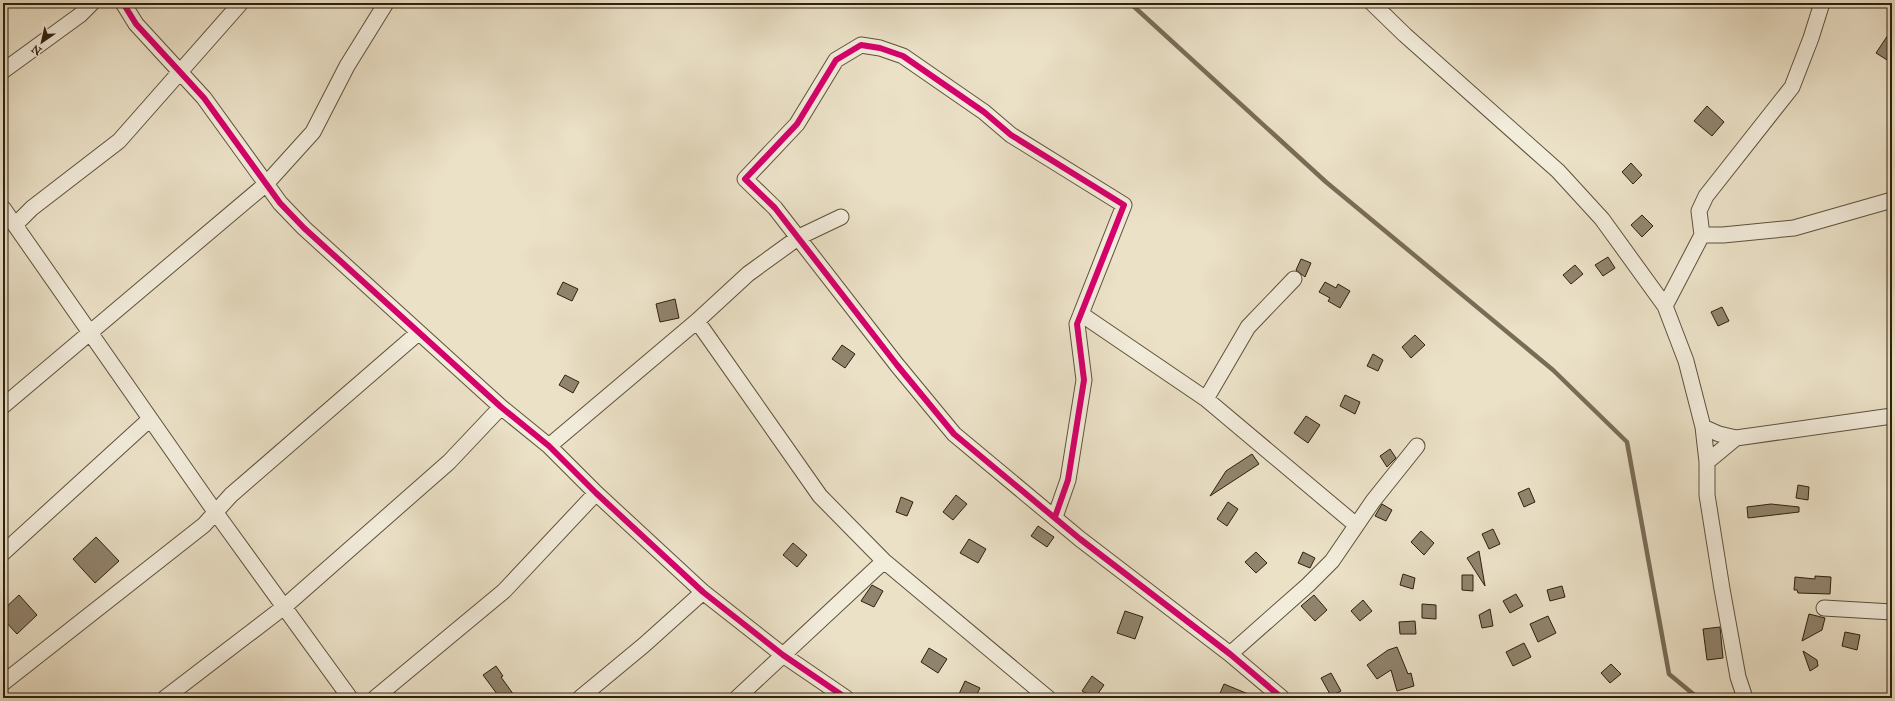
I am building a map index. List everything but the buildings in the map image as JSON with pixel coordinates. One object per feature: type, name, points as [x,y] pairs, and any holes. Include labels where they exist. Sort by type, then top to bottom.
[{"type":"street","points":[[3,71],[80,15],[92,3]]},
{"type":"street","points":[[123,3],[136,24],[204,98],[280,203],[304,228],[501,407],[549,446],[596,493],[702,592],[783,655],[846,698]]},
{"type":"street","points":[[3,406],[266,184],[313,132],[347,66],[386,3]]},
{"type":"street","points":[[1372,3],[1405,35],[1558,171],[1602,219],[1665,306],[1686,360],[1703,426],[1707,462],[1707,495],[1738,677],[1745,698]]},
{"type":"street","points":[[1665,306],[1702,236],[1699,210],[1706,196],[1792,87],[1812,38],[1822,3]]},
{"type":"street","points":[[15,225],[32,208],[119,141],[181,73],[239,5]]},
{"type":"street","points":[[1055,516],[1068,480],[1084,380],[1077,324],[1124,205],[1011,135],[984,112],[903,56],[880,48],[861,46],[836,60],[797,124],[745,179],[775,208],[799,237],[897,365],[954,434],[1055,516],[1080,539],[1230,654],[1282,698]]},
{"type":"street","points":[[1702,236],[1723,236],[1794,228],[1892,200]]},
{"type":"street","points":[[3,208],[150,419],[350,698]]},
{"type":"street","points":[[549,446],[697,321],[748,274],[799,237],[841,217]]},
{"type":"street","points":[[1206,399],[1248,327],[1294,279]]},
{"type":"street","points":[[1081,314],[1206,399],[1356,525]]},
{"type":"street","points":[[697,321],[820,496],[884,561],[1048,698]]},
{"type":"street","points":[[3,683],[204,525],[231,494],[418,333]]},
{"type":"street","points":[[165,698],[284,607],[448,462],[501,407]]},
{"type":"street","points":[[1703,426],[1719,434],[1736,438],[1892,416]]},
{"type":"street","points":[[3,553],[150,419]]},
{"type":"street","points":[[1707,462],[1736,438]]},
{"type":"street","points":[[1230,654],[1308,585],[1327,566],[1373,501],[1417,446]]},
{"type":"street","points":[[375,698],[504,591],[596,493]]},
{"type":"street","points":[[736,698],[884,561]]},
{"type":"street","points":[[580,698],[644,645],[702,592]]},
{"type":"street","points":[[1824,608],[1892,612]]},
{"type":"waterway","points":[[1130,3],[1326,182],[1553,370],[1627,442],[1669,674],[1698,698]]},
{"type":"cycle path","points":[[123,3],[136,24],[204,98],[280,203],[304,228],[501,407],[549,446],[596,493],[703,592],[783,655],[846,698]]},
{"type":"cycle path","points":[[1055,517],[1068,480],[1084,380],[1077,324],[1124,205],[1011,135],[984,112],[903,56],[880,48],[861,45],[836,60],[797,124],[745,179],[775,208],[897,365],[954,434],[1080,539],[1230,654],[1282,698]]}]
